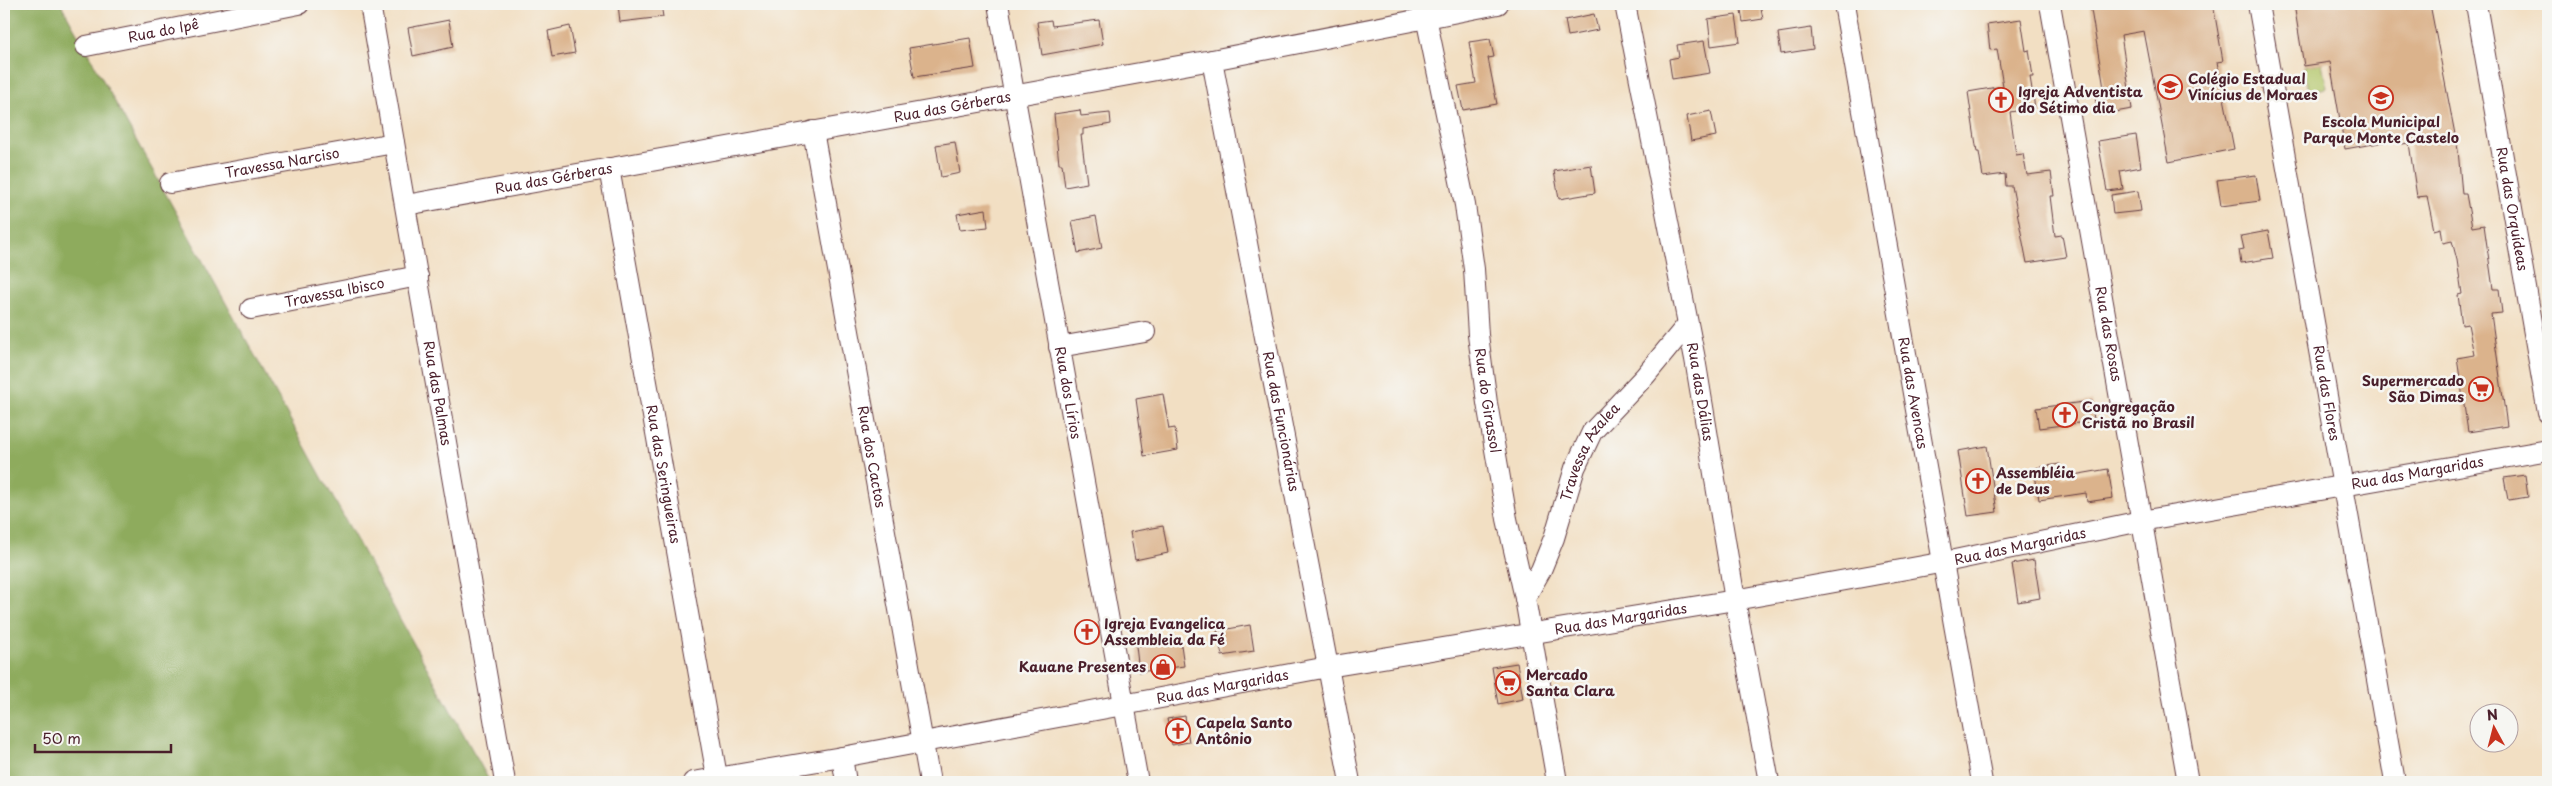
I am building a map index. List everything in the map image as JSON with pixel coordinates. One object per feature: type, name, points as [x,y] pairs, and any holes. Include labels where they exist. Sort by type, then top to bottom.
[{"type":"street","name":"Rua do Ipê","points":[[86,46],[299,4]]},
{"type":"street","name":"Rua das Palmas","points":[[370,4],[505,782]]},
{"type":"street","name":"Rua dos Lírios","points":[[998,4],[1013,96],[1138,782]]},
{"type":"street","name":"Rua das Gérberas","points":[[406,205],[1212,60],[1498,4]]},
{"type":"street","name":"Rua das Dálias","points":[[1625,4],[1702,396],[1735,600],[1769,782]]},
{"type":"street","name":"Rua das Avencas","points":[[1844,4],[1945,562],[1982,782]]},
{"type":"street","name":"Rua das Rosas","points":[[2050,4],[2188,782]]},
{"type":"street","name":"Rua das Flores","points":[[2258,4],[2395,782]]},
{"type":"street","name":"Rua das Orquídeas","points":[[2476,4],[2548,413]]},
{"type":"street","name":"Rua do Girassol","points":[[1426,17],[1465,205],[1474,269],[1484,388],[1502,494],[1526,598],[1557,782]]},
{"type":"street","name":"Rua das Funcionárias","points":[[1212,60],[1350,782]]},
{"type":"street","name":"Rua dos Cactos","points":[[813,131],[930,782]]},
{"type":"street","name":"Travessa Narciso","points":[[170,183],[394,143]]},
{"type":"street","name":"Rua das Seringueiras","points":[[610,168],[717,780]]},
{"type":"street","name":"Travessa Ibisco","points":[[251,309],[418,276]]},
{"type":"street","name":"Travessa Azalea","points":[[1526,598],[1541,570],[1554,538],[1575,468],[1592,432],[1645,376],[1687,325]]},
{"type":"street","points":[[1059,347],[1145,332]]},
{"type":"street","name":"Rua das Margaridas","points":[[693,782],[717,780],[842,758],[1328,667],[1735,600],[1945,562],[2141,521],[2548,450]]},
{"type":"street","points":[[842,758],[846,782]]},
{"type":"green space","points":[[4,4],[61,4],[490,782],[4,782]]},
{"type":"green space","points":[[2322,63],[2327,88],[2308,91],[2304,66]]},
{"type":"building","points":[[618,4],[661,4],[663,17],[620,22]]},
{"type":"building","points":[[1740,4],[1760,4],[1763,19],[1743,22]]},
{"type":"building","points":[[2090,4],[2213,4],[2223,61],[2217,62],[2234,149],[2169,162],[2144,31],[2121,35],[2132,109],[2098,115],[2095,96],[2105,94]]},
{"type":"building","name":"Escola Municipal Parque Monte Castelo","points":[[2294,4],[2430,4],[2458,150],[2462,194],[2466,194],[2472,227],[2484,225],[2493,289],[2499,289],[2502,313],[2491,314],[2507,426],[2468,432],[2457,358],[2474,355],[2468,324],[2462,325],[2458,295],[2462,294],[2457,260],[2452,241],[2443,243],[2441,228],[2434,230],[2427,196],[2417,197],[2409,143],[2402,144],[2401,139],[2345,149],[2330,62],[2304,66]]},
{"type":"building","points":[[1594,14],[1598,30],[1568,36],[1565,20]]},
{"type":"building","points":[[1736,15],[1740,42],[1711,46],[1708,19]]},
{"type":"building","points":[[2021,19],[2026,51],[2029,50],[2033,77],[2030,77],[2035,108],[2010,112],[2016,155],[2023,154],[2027,175],[2051,172],[2054,196],[2050,196],[2055,236],[2062,235],[2066,257],[2027,263],[2012,186],[2006,186],[2005,174],[1983,177],[1979,152],[1977,152],[1968,92],[2003,86],[1997,49],[1990,50],[1987,24]]},
{"type":"building","points":[[449,20],[453,47],[413,56],[408,28]]},
{"type":"building","points":[[1051,20],[1052,26],[1099,20],[1103,44],[1042,55],[1037,22]]},
{"type":"building","points":[[570,26],[575,53],[552,57],[548,31]]},
{"type":"building","points":[[1811,28],[1813,49],[1781,54],[1778,33]]},
{"type":"building","points":[[970,38],[975,68],[914,77],[909,48]]},
{"type":"building","points":[[1490,39],[1494,57],[1488,58],[1497,104],[1463,110],[1458,86],[1476,83],[1469,42]]},
{"type":"building","points":[[1704,41],[1710,73],[1672,79],[1669,59],[1679,57],[1677,45]]},
{"type":"building","points":[[1080,110],[1081,116],[1110,113],[1111,124],[1083,129],[1083,135],[1081,135],[1087,183],[1065,187],[1062,164],[1059,164],[1054,114]]},
{"type":"building","points":[[1711,111],[1716,136],[1691,141],[1687,116]]},
{"type":"building","points":[[2136,135],[2141,167],[2120,171],[2123,189],[2107,191],[2098,141]]},
{"type":"building","points":[[955,142],[960,173],[941,177],[936,145]]},
{"type":"building","points":[[1591,165],[1595,193],[1559,199],[1554,171]]},
{"type":"building","points":[[2256,175],[2260,201],[2221,206],[2217,180]]},
{"type":"building","points":[[2138,191],[2141,211],[2113,214],[2111,195]]},
{"type":"building","points":[[986,209],[988,227],[960,230],[957,214]]},
{"type":"building","points":[[1096,216],[1102,248],[1078,253],[1072,221]]},
{"type":"building","points":[[2268,231],[2273,258],[2241,263],[2239,250],[2244,249],[2241,236]]},
{"type":"building","points":[[1163,394],[1169,429],[1175,428],[1178,450],[1144,456],[1136,399]]},
{"type":"building","name":"Congregação Cristã no Brasil","points":[[2092,401],[2094,421],[2039,428],[2036,408]]},
{"type":"building","name":"Assembléia de Deus","points":[[1987,446],[1997,512],[1968,516],[1958,451]]},
{"type":"building","points":[[2060,464],[2062,477],[2108,469],[2113,498],[2087,502],[2086,493],[2039,500],[2034,468]]},
{"type":"building","points":[[2525,475],[2528,497],[2508,500],[2504,478]]},
{"type":"building","points":[[1163,526],[1168,553],[1135,560],[1130,532]]},
{"type":"building","points":[[2034,560],[2040,598],[2018,602],[2012,564]]},
{"type":"building","points":[[1250,625],[1254,651],[1222,656],[1217,631]]},
{"type":"building","points":[[1180,638],[1184,666],[1139,672],[1136,646]]},
{"type":"building","name":"Mercado Santa Clara","points":[[1517,663],[1523,699],[1498,704],[1492,667]]},
{"type":"building","name":"Capela Santo Antônio","points":[[1185,716],[1189,742],[1172,745],[1167,719]]},
{"type":"place","name":"Colégio Estadual Vinícius de Moraes","points":[[2170,87]]},
{"type":"place","name":"Escola Municipal Parque Monte Castelo","points":[[2381,98]]},
{"type":"place","name":"Igreja Adventista do Sétimo dia","points":[[2001,100]]},
{"type":"place","name":"Supermercado São Dimas","points":[[2481,389]]},
{"type":"place","name":"Congregação Cristã no Brasil","points":[[2065,415]]},
{"type":"place","name":"Assembléia de Deus","points":[[1978,481]]},
{"type":"place","name":"Igreja Evangelica Assembleia da Fé","points":[[1087,632]]},
{"type":"place","name":"Kauane Presentes","points":[[1163,667]]},
{"type":"place","name":"Mercado Santa Clara","points":[[1508,683]]},
{"type":"place","name":"Capela Santo Antônio","points":[[1178,731]]}]
